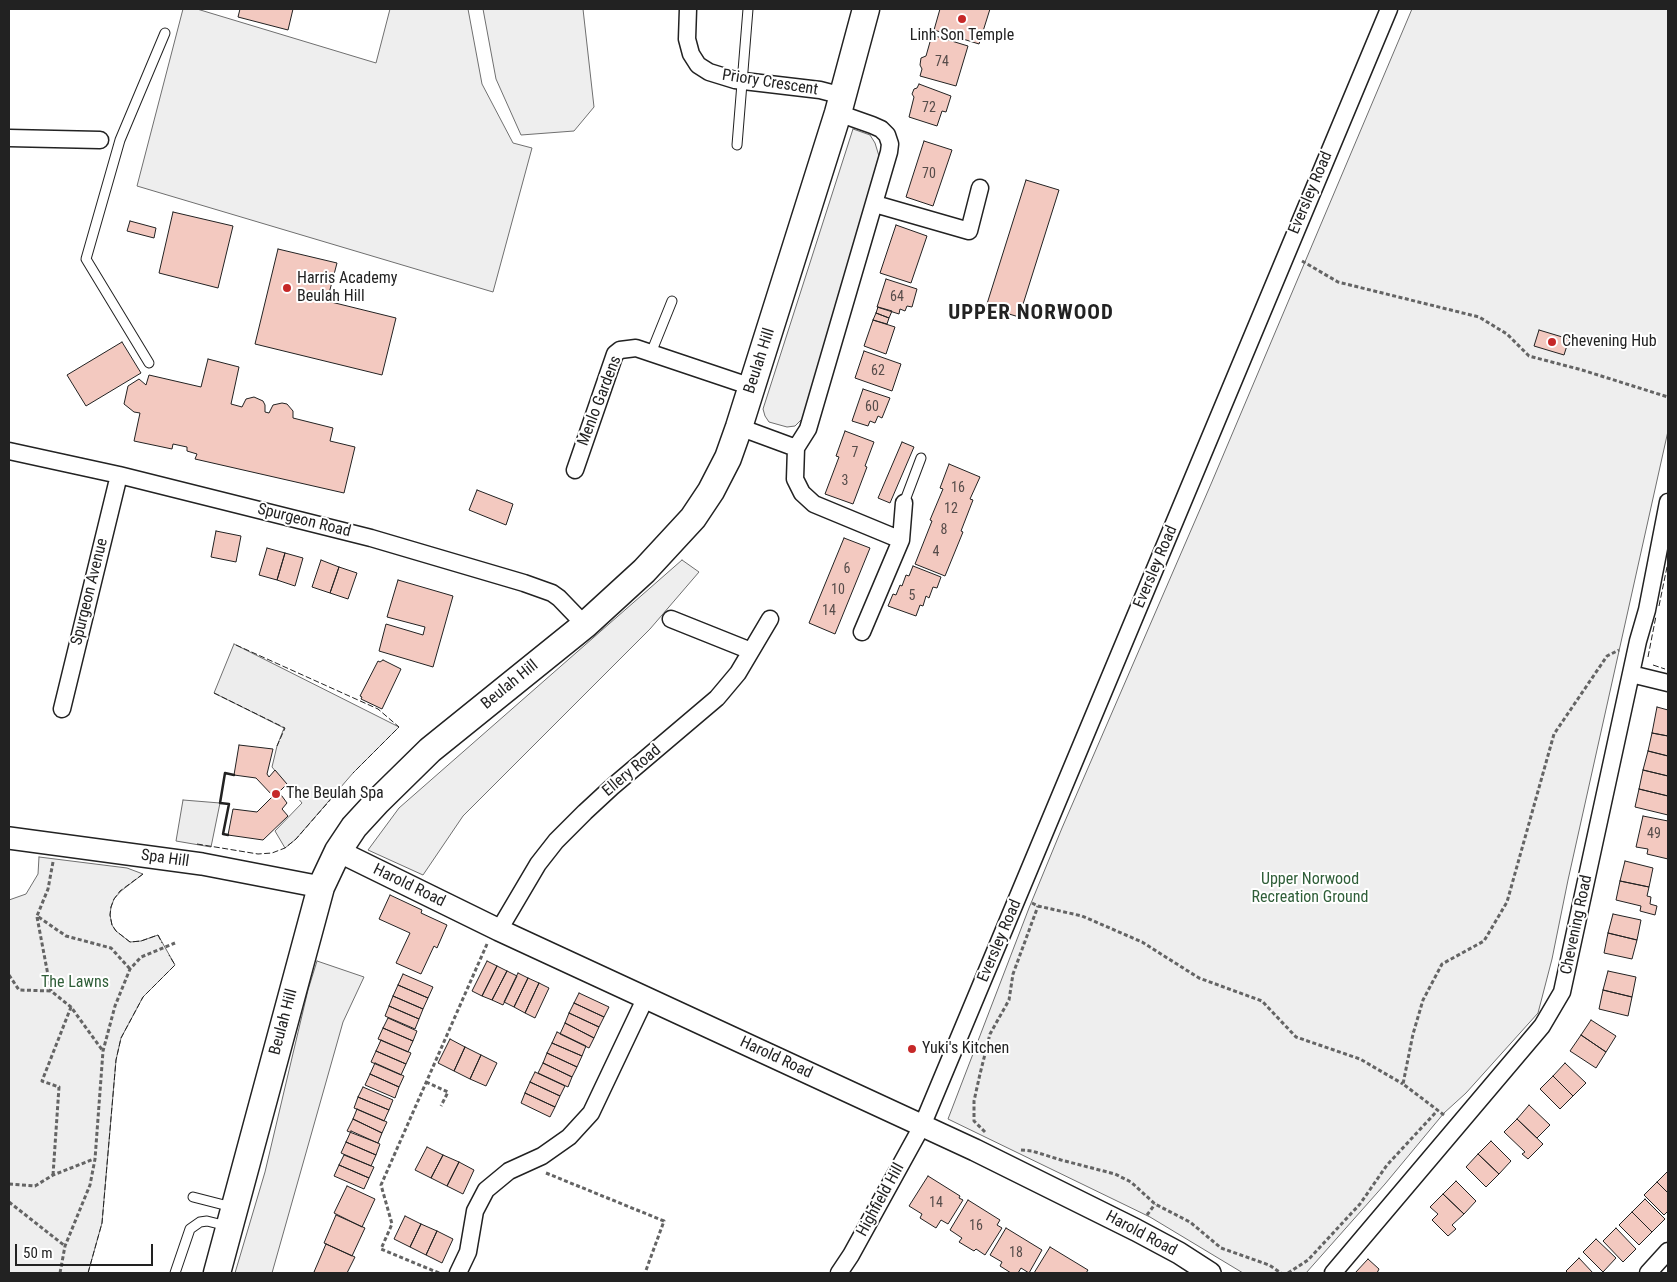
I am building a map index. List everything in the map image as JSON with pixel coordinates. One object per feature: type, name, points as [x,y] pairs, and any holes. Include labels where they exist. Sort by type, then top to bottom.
[{"type":"main road","name":"Beulah Hill","points":[[217,1273],[321,887],[338,851],[354,827],[430,750],[585,625],[644,571],[693,518],[711,491],[724,466],[739,427],[840,104],[866,9]]},
{"type":"street","name":"Priory Crescent","points":[[688,9],[687,39],[691,54],[698,65],[722,77],[741,81],[820,90],[840,104]]},
{"type":"street","name":"Eversley Road","points":[[922,1126],[1389,9]]},
{"type":"street","points":[[840,104],[887,135],[890,152],[808,430],[796,448],[795,479],[802,494],[814,504],[901,540]]},
{"type":"street","points":[[9,138],[100,140]]},
{"type":"street","points":[[875,204],[970,232],[980,188]]},
{"type":"street","name":"Menlo Gardens","points":[[574,470],[615,354],[620,350],[636,348],[752,386]]},
{"type":"street","points":[[739,427],[796,448]]},
{"type":"street","name":"Spurgeon Road","points":[[9,451],[119,475],[371,538],[524,583],[552,593],[585,625]]},
{"type":"street","name":"Spurgeon Avenue","points":[[62,709],[119,475]]},
{"type":"street","name":"Chevening Road","points":[[1333,1273],[1542,1026],[1562,992],[1631,674],[1647,610],[1668,502]]},
{"type":"street","points":[[862,632],[901,540],[904,504]]},
{"type":"street","points":[[671,619],[751,651]]},
{"type":"street","name":"Ellery Road","points":[[497,928],[538,864],[556,842],[612,787],[717,698],[738,673],[770,619]]},
{"type":"street","points":[[1631,674],[1668,683]]},
{"type":"street","name":"Spa Hill","points":[[9,838],[202,864],[321,887]]},
{"type":"street","name":"Harold Road","points":[[338,851],[497,928],[983,1154],[1136,1230],[1210,1273]]},
{"type":"street","points":[[458,1273],[468,1252],[475,1211],[486,1190],[509,1171],[542,1156],[570,1137],[591,1113],[646,997]]},
{"type":"street","name":"Highfield Hill","points":[[839,1273],[851,1255],[922,1126]]},
{"type":"street","points":[[1648,1273],[1668,1251]]},
{"type":"lane","points":[[738,146],[741,81],[748,9]]},
{"type":"lane","points":[[149,363],[86,259],[120,140],[165,33]]},
{"type":"lane","points":[[100,140],[120,140]]},
{"type":"lane","points":[[651,353],[672,301]]},
{"type":"lane","points":[[904,504],[921,458]]},
{"type":"lane","points":[[193,1197],[210,1200],[232,1217]]},
{"type":"lane","points":[[175,1273],[190,1230],[200,1222],[232,1217]]},
{"type":"path","points":[[1301,260],[1338,282],[1478,317],[1507,334],[1529,356],[1582,370],[1668,398]]},
{"type":"path","points":[[1403,1084],[1413,1034],[1423,1000],[1442,964],[1484,941],[1507,902],[1554,734],[1606,656],[1624,648]]},
{"type":"path","points":[[51,991],[37,916],[48,889],[56,844]]},
{"type":"path","points":[[1019,894],[1038,906],[1082,916],[1142,942],[1199,978],[1262,1001],[1296,1037],[1360,1059],[1403,1084],[1446,1118]]},
{"type":"path","points":[[991,1138],[974,1121],[974,1101],[990,1034],[1010,1000],[1013,974],[1038,906]]},
{"type":"path","points":[[37,916],[66,936],[111,948],[130,969]]},
{"type":"path","points":[[439,1273],[381,1249],[392,1224],[381,1185],[497,928]]},
{"type":"path","points":[[60,1273],[65,1246],[90,1185],[95,1159],[103,1052],[115,1006],[130,969],[141,957],[175,943]]},
{"type":"path","points":[[9,975],[19,990],[51,991],[71,1007],[103,1052]]},
{"type":"path","points":[[53,1175],[59,1087],[42,1081],[71,1007]]},
{"type":"path","points":[[426,1082],[448,1092],[441,1106]]},
{"type":"path","points":[[1288,1273],[1308,1260],[1360,1204],[1387,1165],[1438,1110]]},
{"type":"path","points":[[1014,1149],[1032,1151],[1116,1174],[1131,1182],[1155,1204],[1190,1222],[1222,1248],[1268,1265],[1281,1273]]},
{"type":"path","points":[[9,1184],[35,1186],[53,1175],[95,1159]]},
{"type":"path","points":[[525,1164],[664,1221],[645,1273]]},
{"type":"path","points":[[9,1202],[65,1246]]},
{"type":"green space","points":[[183,9],[197,9],[376,63],[390,9],[468,9],[482,84],[513,143],[532,148],[493,292],[137,186]]},
{"type":"green space","points":[[483,9],[583,9],[594,107],[574,131],[521,135],[496,79]]},
{"type":"green space","name":"Upper Norwood Recreation Ground","points":[[1412,9],[1668,9],[1668,431],[1552,959],[1538,1013],[1466,1093],[1444,1113],[1385,1184],[1306,1273],[1243,1273],[1150,1217],[948,1119],[1029,908],[1062,828],[1211,484]]},
{"type":"green space","points":[[853,129],[870,135],[879,156],[803,418],[795,426],[787,427],[769,422],[763,409]]},
{"type":"green space","points":[[682,560],[699,572],[650,629],[463,816],[423,875],[368,850],[399,808]]},
{"type":"green space","name":"The Lawns","points":[[39,857],[127,868],[143,874],[114,899],[110,915],[112,925],[116,931],[130,942],[141,941],[158,935],[175,965],[143,997],[121,1038],[116,1060],[102,1223],[88,1273],[9,1273],[9,900],[26,894],[38,874]]},
{"type":"green space","points":[[317,961],[364,977],[343,1022],[272,1273],[235,1273],[265,1172],[308,990]]},
{"type":"shaded area","points":[[234,644],[399,727],[353,773],[296,839],[285,848],[275,831],[302,803],[272,767],[284,728],[214,693]]},
{"type":"shaded area","points":[[183,800],[220,803],[211,847],[176,841]]},
{"type":"building","points":[[240,9],[293,9],[288,30],[238,17]]},
{"type":"building","name":"Linh Son Temple","points":[[940,9],[990,9],[979,44],[934,30]]},
{"type":"building","points":[[932,35],[968,46],[956,86],[920,76],[922,69],[920,65],[921,58],[926,56]]},
{"type":"building","points":[[919,84],[951,96],[946,112],[942,111],[937,126],[909,117],[914,97],[912,94]]},
{"type":"building","points":[[924,141],[952,150],[933,206],[906,197]]},
{"type":"building","points":[[1026,180],[1059,190],[1019,317],[986,307]]},
{"type":"building","points":[[173,212],[233,226],[218,288],[159,273]]},
{"type":"building","points":[[130,221],[156,228],[154,238],[127,231]]},
{"type":"building","points":[[896,225],[927,236],[911,283],[880,273]]},
{"type":"building","points":[[278,249],[337,263],[327,301],[396,318],[382,375],[255,344]]},
{"type":"building","points":[[886,279],[917,289],[912,307],[907,306],[905,311],[900,309],[899,314],[877,307]]},
{"type":"building","points":[[878,307],[892,311],[889,318],[876,313]]},
{"type":"building","points":[[876,313],[889,318],[887,324],[873,320]]},
{"type":"building","points":[[873,320],[895,327],[886,354],[864,346]]},
{"type":"building","name":"Chevening Hub","points":[[1539,330],[1569,339],[1564,355],[1534,346]]},
{"type":"building","points":[[122,342],[141,373],[86,406],[67,375]]},
{"type":"building","points":[[864,351],[901,364],[892,391],[855,378]]},
{"type":"building","points":[[208,359],[239,367],[231,404],[242,407],[246,399],[254,397],[263,401],[265,412],[269,413],[273,405],[287,404],[293,411],[293,418],[333,428],[330,441],[355,447],[344,493],[195,459],[197,454],[187,451],[187,447],[173,444],[172,449],[134,441],[140,413],[134,412],[124,404],[128,386],[139,379],[146,385],[149,375],[201,387]]},
{"type":"building","points":[[863,389],[890,398],[882,418],[878,416],[875,423],[870,421],[868,426],[852,421]]},
{"type":"building","points":[[845,431],[874,442],[853,504],[825,494],[839,457],[836,456]]},
{"type":"building","points":[[902,442],[914,447],[890,503],[878,498]]},
{"type":"building","points":[[949,464],[980,477],[970,499],[973,500],[961,531],[963,532],[945,576],[915,564],[943,489],[940,488]]},
{"type":"building","points":[[477,490],[513,504],[506,525],[469,510]]},
{"type":"building","points":[[216,531],[241,536],[236,562],[211,557]]},
{"type":"building","points":[[844,538],[870,548],[835,634],[809,623]]},
{"type":"building","points":[[267,548],[285,553],[277,580],[259,575]]},
{"type":"building","points":[[285,553],[303,558],[295,586],[277,580]]},
{"type":"building","points":[[321,560],[339,567],[330,593],[312,587]]},
{"type":"building","points":[[913,566],[941,577],[937,588],[933,587],[929,598],[926,596],[923,606],[920,605],[916,616],[888,606],[893,594],[896,595],[906,575],[909,576]]},
{"type":"building","points":[[339,567],[357,573],[348,599],[330,593]]},
{"type":"building","points":[[398,580],[453,596],[433,667],[379,651],[386,624],[423,635],[425,627],[387,617]]},
{"type":"building","points":[[383,660],[401,669],[382,709],[361,699],[362,697],[360,696],[378,661]]},
{"type":"building","points":[[1657,707],[1668,710],[1668,736],[1652,733]]},
{"type":"building","points":[[1652,733],[1668,736],[1668,756],[1648,751]]},
{"type":"building","name":"The Beulah Spa","points":[[239,745],[273,749],[267,774],[269,777],[275,770],[287,784],[279,792],[287,803],[282,809],[288,816],[263,840],[228,835],[233,809],[257,812],[273,796],[256,778],[234,775]]},
{"type":"building","points":[[1648,751],[1668,756],[1668,776],[1643,770]]},
{"type":"building","points":[[1643,770],[1668,776],[1668,796],[1639,789]]},
{"type":"building","points":[[1639,789],[1668,796],[1668,815],[1635,807]]},
{"type":"building","points":[[1643,816],[1668,821],[1668,859],[1647,854],[1648,849],[1636,847]]},
{"type":"building","points":[[1625,861],[1653,868],[1649,887],[1620,881]]},
{"type":"building","points":[[1620,881],[1649,887],[1647,896],[1651,897],[1650,904],[1657,906],[1655,915],[1640,911],[1641,906],[1616,900]]},
{"type":"building","points":[[390,895],[422,910],[421,913],[447,925],[437,948],[434,946],[421,974],[396,963],[410,933],[379,919]]},
{"type":"building","points":[[1613,914],[1641,920],[1637,940],[1608,933]]},
{"type":"building","points":[[1608,933],[1637,940],[1632,959],[1604,953]]},
{"type":"building","points":[[487,961],[497,966],[482,996],[472,991]]},
{"type":"building","points":[[497,966],[507,971],[492,1000],[482,996]]},
{"type":"building","points":[[507,971],[517,976],[503,1005],[492,1000]]},
{"type":"building","points":[[1608,971],[1636,977],[1632,997],[1603,990]]},
{"type":"building","points":[[518,973],[528,978],[514,1007],[504,1002]]},
{"type":"building","points":[[403,974],[433,987],[428,998],[398,985]]},
{"type":"building","points":[[528,978],[539,983],[525,1013],[514,1007]]},
{"type":"building","points":[[539,983],[549,988],[535,1018],[525,1013]]},
{"type":"building","points":[[398,985],[428,998],[423,1009],[393,996]]},
{"type":"building","points":[[1603,990],[1632,997],[1628,1016],[1599,1009]]},
{"type":"building","points":[[579,993],[609,1007],[604,1017],[574,1003]]},
{"type":"building","points":[[393,996],[423,1009],[419,1019],[389,1006]]},
{"type":"building","points":[[574,1003],[604,1017],[599,1027],[569,1013]]},
{"type":"building","points":[[389,1006],[419,1019],[415,1029],[385,1016]]},
{"type":"building","points":[[569,1013],[599,1027],[594,1038],[565,1023]]},
{"type":"building","points":[[388,1018],[417,1031],[413,1041],[383,1028]]},
{"type":"building","points":[[1591,1020],[1616,1036],[1606,1052],[1581,1035]]},
{"type":"building","points":[[565,1023],[594,1038],[589,1048],[560,1034]]},
{"type":"building","points":[[383,1028],[413,1041],[408,1052],[378,1039]]},
{"type":"building","points":[[557,1032],[586,1046],[582,1056],[552,1043]]},
{"type":"building","points":[[1581,1035],[1606,1052],[1596,1068],[1570,1051]]},
{"type":"building","points":[[450,1039],[465,1047],[454,1071],[438,1063]]},
{"type":"building","points":[[381,1040],[411,1053],[406,1064],[376,1051]]},
{"type":"building","points":[[552,1043],[582,1056],[577,1067],[547,1053]]},
{"type":"building","points":[[465,1047],[481,1055],[470,1079],[454,1071]]},
{"type":"building","points":[[376,1051],[406,1064],[401,1075],[371,1062]]},
{"type":"building","points":[[547,1053],[577,1067],[572,1077],[543,1063]]},
{"type":"building","points":[[481,1055],[497,1063],[486,1086],[470,1079]]},
{"type":"building","points":[[375,1063],[404,1076],[399,1087],[370,1074]]},
{"type":"building","points":[[543,1063],[572,1077],[568,1087],[538,1073]]},
{"type":"building","points":[[1565,1063],[1586,1083],[1573,1096],[1553,1076]]},
{"type":"building","points":[[535,1072],[565,1086],[560,1096],[530,1082]]},
{"type":"building","points":[[370,1074],[399,1087],[395,1098],[365,1085]]},
{"type":"building","points":[[1553,1076],[1573,1096],[1560,1109],[1540,1089]]},
{"type":"building","points":[[530,1082],[560,1096],[555,1107],[525,1093]]},
{"type":"building","points":[[363,1087],[393,1100],[389,1110],[358,1097]]},
{"type":"building","points":[[525,1093],[555,1107],[550,1117],[521,1103]]},
{"type":"building","points":[[358,1097],[389,1110],[384,1121],[354,1108]]},
{"type":"building","points":[[1529,1105],[1550,1125],[1537,1138],[1517,1119]]},
{"type":"building","points":[[357,1109],[387,1122],[382,1133],[353,1119]]},
{"type":"building","points":[[353,1119],[382,1133],[378,1143],[347,1131]]},
{"type":"building","points":[[1517,1119],[1543,1144],[1528,1159],[1522,1154],[1525,1152],[1504,1132]]},
{"type":"building","points":[[351,1131],[380,1144],[376,1155],[346,1142]]},
{"type":"building","points":[[1491,1141],[1511,1161],[1499,1174],[1478,1154]]},
{"type":"building","points":[[346,1142],[376,1155],[371,1166],[341,1153]]},
{"type":"building","points":[[427,1147],[443,1155],[431,1178],[415,1170]]},
{"type":"building","points":[[1478,1154],[1499,1174],[1486,1187],[1466,1167]]},
{"type":"building","points":[[344,1155],[374,1167],[369,1178],[339,1165]]},
{"type":"building","points":[[443,1155],[459,1162],[447,1186],[431,1178]]},
{"type":"building","points":[[459,1162],[474,1170],[463,1194],[447,1186]]},
{"type":"building","points":[[339,1165],[369,1178],[364,1189],[334,1176]]},
{"type":"building","points":[[1668,1171],[1668,1193],[1657,1182]]},
{"type":"building","points":[[928,1176],[960,1196],[959,1198],[963,1200],[948,1224],[941,1220],[936,1228],[920,1218],[922,1214],[909,1206]]},
{"type":"building","points":[[1456,1181],[1476,1201],[1464,1214],[1443,1194]]},
{"type":"building","points":[[1657,1182],[1668,1193],[1668,1211],[1664,1215],[1644,1195]]},
{"type":"building","points":[[347,1186],[375,1199],[362,1227],[334,1213]]},
{"type":"building","points":[[1443,1194],[1464,1214],[1452,1225],[1456,1229],[1448,1236],[1432,1220],[1438,1214],[1430,1207]]},
{"type":"building","points":[[1645,1199],[1665,1219],[1652,1232],[1632,1212]]},
{"type":"building","points":[[968,1200],[1000,1220],[997,1225],[1002,1228],[985,1255],[959,1242],[962,1238],[950,1230]]},
{"type":"building","points":[[1632,1212],[1652,1232],[1639,1245],[1619,1225]]},
{"type":"building","points":[[336,1215],[365,1228],[352,1256],[324,1243]]},
{"type":"building","points":[[405,1216],[421,1224],[410,1247],[394,1239]]},
{"type":"building","points":[[421,1224],[437,1231],[426,1255],[410,1247]]},
{"type":"building","points":[[1006,1228],[1042,1250],[1029,1273],[1021,1268],[1018,1273],[1011,1273],[1000,1266],[1002,1262],[990,1255]]},
{"type":"building","points":[[1616,1228],[1636,1249],[1623,1262],[1603,1241]]},
{"type":"building","points":[[437,1231],[453,1239],[442,1263],[426,1255]]},
{"type":"building","points":[[1596,1239],[1616,1258],[1603,1272],[1583,1252]]},
{"type":"building","points":[[326,1244],[355,1257],[347,1273],[314,1272]]},
{"type":"building","points":[[1050,1247],[1088,1270],[1086,1273],[1034,1273]]},
{"type":"building","points":[[1579,1258],[1593,1273],[1568,1273],[1566,1271]]},
{"type":"building","points":[[1368,1259],[1379,1269],[1377,1273],[1355,1273]]},
{"type":"fence","points":[[1659,606],[1668,562]]},
{"type":"fence","points":[[1648,657],[1656,616]]},
{"type":"fence","points":[[236,645],[378,709],[399,727],[353,773]]},
{"type":"fence","points":[[1653,665],[1665,669]]},
{"type":"fence","points":[[214,693],[285,728],[277,746]]},
{"type":"fence","points":[[197,844],[258,854],[272,853],[285,848],[296,839],[338,791]]},
{"type":"fence","points":[[143,874],[120,891],[114,899],[110,915],[112,925],[116,931],[130,942],[141,941],[158,935],[162,943]]},
{"type":"fence","points":[[88,1273],[102,1223],[116,1060],[121,1038],[143,997],[175,965],[169,955]]},
{"type":"wall","points":[[228,835],[223,834],[229,804],[220,803],[225,773],[234,775]]},
{"type":"place","name":"Linh Son Temple","points":[[962,19]]},
{"type":"place","name":"Harris Academy Beulah Hill","points":[[287,288]]},
{"type":"place","name":"Chevening Hub","points":[[1552,342]]},
{"type":"place","name":"The Beulah Spa","points":[[276,794]]},
{"type":"place","name":"Yuki's Kitchen","points":[[912,1049]]},
{"type":"district","name":"UPPER NORWOOD","points":[[1031,314]]}]
